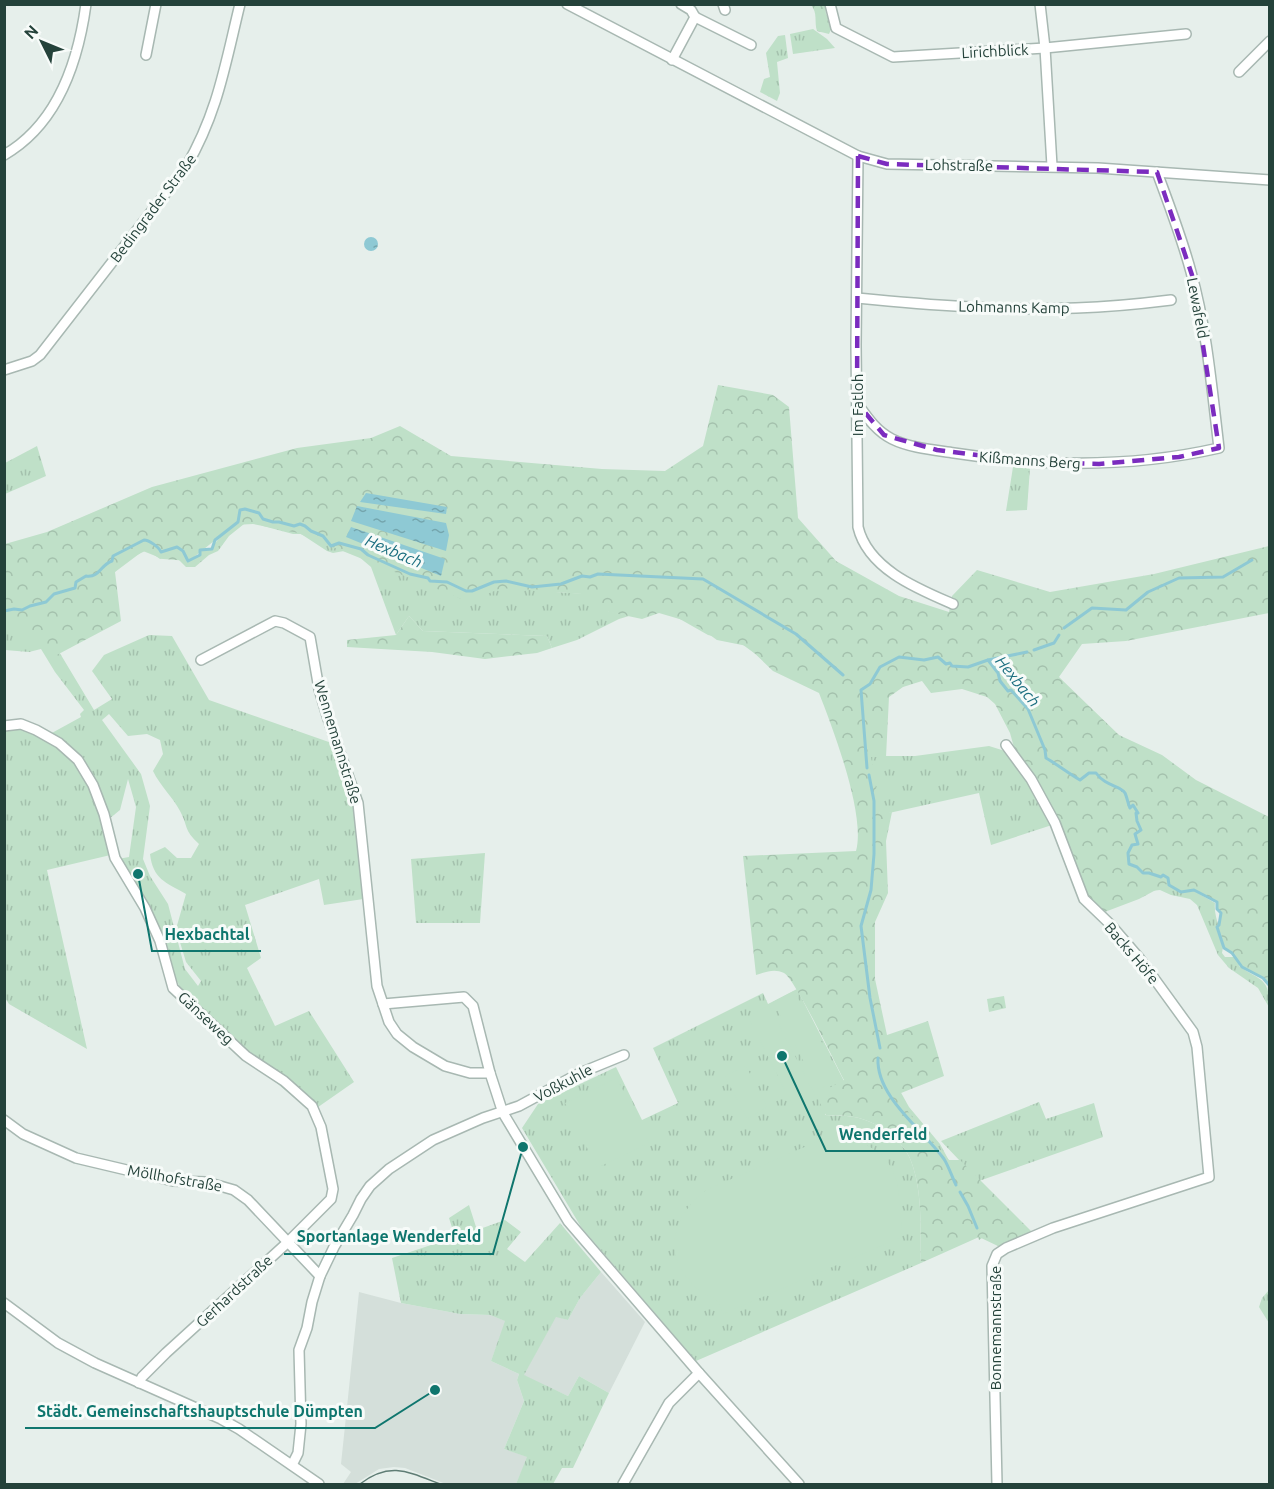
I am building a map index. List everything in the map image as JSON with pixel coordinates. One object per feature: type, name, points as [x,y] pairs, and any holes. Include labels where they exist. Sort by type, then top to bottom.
[{"type":"street","points":[[4,154],[34,132],[57,101],[71,69],[86,4]]},
{"type":"street","points":[[146,55],[156,4]]},
{"type":"street","name":"Bedingrader Straße","points":[[4,370],[32,361],[40,355],[186,167],[204,136],[220,90],[240,4]]},
{"type":"street","name":"Lohstraße","points":[[567,4],[858,156],[887,164],[1052,166],[1269,180]]},
{"type":"street","points":[[681,4],[691,10],[695,16],[751,45]]},
{"type":"street","name":"Lirichblick","points":[[830,4],[836,28],[893,57],[1046,48],[1186,34]]},
{"type":"street","points":[[1040,4],[1046,48],[1052,166]]},
{"type":"street","points":[[672,60],[695,16]]},
{"type":"street","points":[[1239,72],[1269,41]]},
{"type":"street","name":"Im Fatloh","points":[[858,156],[857,520],[863,540],[877,558],[897,577],[913,587],[953,604]]},
{"type":"street","name":"Lewafeld","points":[[1157,172],[1185,247],[1192,274],[1211,380],[1219,448]]},
{"type":"street","name":"Lohmanns Kamp","points":[[857,298],[946,306],[1051,309],[1171,300]]},
{"type":"street","name":"Kißmanns Berg","points":[[857,403],[876,428],[894,440],[973,456],[1034,462],[1099,464],[1179,457],[1219,448]]},
{"type":"street","name":"Wennemannstraße","points":[[201,660],[275,621],[284,623],[310,637],[328,719],[358,803],[377,986],[388,1022],[397,1034],[412,1047],[445,1066],[470,1073],[490,1073]]},
{"type":"street","name":"Gänseweg","points":[[4,726],[21,724],[36,730],[59,743],[78,760],[93,785],[104,814],[115,858],[145,908],[160,941],[173,988],[246,1056],[284,1081],[312,1106],[321,1127],[333,1189],[330,1199]]},
{"type":"street","name":"Backs Höfe","points":[[1006,745],[1031,779],[1055,823],[1084,899],[1110,924],[1140,959],[1193,1032],[1197,1047],[1209,1177]]},
{"type":"street","points":[[383,1004],[464,997],[473,1006],[503,1113],[568,1221],[798,1485]]},
{"type":"street","name":"Voßkuhle","points":[[292,1465],[298,1453],[301,1424],[299,1350],[320,1276],[360,1199],[389,1169],[433,1140],[483,1118],[503,1113],[601,1063],[624,1055]]},
{"type":"street","name":"Möllhofstraße","points":[[4,1120],[23,1134],[76,1158],[173,1181],[206,1182],[234,1190],[248,1200],[320,1276]]},
{"type":"street","name":"Bonnemannstraße","points":[[997,1485],[992,1266],[997,1254],[1053,1228],[1209,1177]]},
{"type":"street","name":"Gerhardstraße","points":[[139,1383],[158,1361],[287,1243],[330,1199]]},
{"type":"street","points":[[4,1303],[58,1342],[95,1363],[221,1419],[319,1485]]},
{"type":"street","points":[[623,1485],[669,1403],[699,1373]]},
{"type":"highlighted area","points":[[858,156],[887,164],[1157,172],[1192,275],[1219,448],[1179,457],[1099,464],[1034,462],[937,450],[884,435],[857,403]]},
{"type":"shaded area","points":[[601,1272],[645,1322],[609,1393],[579,1376],[568,1396],[523,1376],[556,1316],[568,1320],[580,1298]]},
{"type":"shaded area","points":[[359,1292],[401,1303],[460,1314],[490,1315],[506,1321],[491,1361],[519,1374],[517,1380],[524,1401],[504,1449],[528,1457],[516,1484],[446,1484],[405,1468],[394,1467],[379,1469],[355,1484],[343,1484],[351,1472],[341,1464]]},
{"type":"green space","points":[[811,5],[825,5],[826,14],[833,25],[829,34],[817,31]]},
{"type":"green space","points":[[813,29],[835,48],[793,54],[790,34]]},
{"type":"green space","points":[[785,35],[788,58],[777,62],[780,93],[777,101],[760,92],[764,79],[770,77],[766,53],[778,36]]},
{"type":"green space","points":[[718,385],[773,395],[789,407],[798,518],[836,561],[899,596],[949,612],[952,596],[977,570],[1050,592],[1154,574],[1269,546],[1269,613],[1126,641],[1082,644],[1059,677],[1119,735],[1162,755],[1196,780],[1269,817],[1269,988],[1262,978],[1244,968],[1223,948],[1221,934],[1217,928],[1220,925],[1221,913],[1216,902],[1204,895],[1195,892],[1181,892],[1167,884],[1139,899],[1102,913],[1094,907],[1015,751],[1010,733],[995,704],[987,697],[962,689],[931,693],[922,681],[903,687],[889,697],[886,757],[871,757],[880,814],[892,812],[886,841],[888,893],[875,922],[875,979],[887,1035],[928,1021],[944,1076],[896,1095],[949,1160],[960,1160],[1033,1233],[1000,1247],[979,1237],[921,1263],[919,1198],[915,1173],[907,1153],[888,1132],[871,1122],[851,1116],[826,1115],[816,1095],[844,1080],[797,990],[784,973],[770,971],[756,975],[743,856],[856,851],[858,835],[846,772],[819,693],[773,671],[747,646],[717,640],[693,623],[659,613],[642,619],[609,612],[595,595],[501,588],[469,602],[298,533],[253,524],[234,525],[189,561],[163,559],[143,551],[115,572],[121,621],[53,657],[12,617],[5,619],[5,544],[47,532],[152,487],[297,448],[371,438],[400,426],[451,456],[602,469],[665,471],[703,446]]},
{"type":"green space","points":[[37,446],[46,476],[5,494],[5,463]]},
{"type":"green space","points":[[1013,467],[1030,468],[1027,510],[1006,511]]},
{"type":"green space","points":[[240,510],[258,513],[265,520],[291,527],[304,526],[331,546],[342,543],[351,549],[360,550],[373,561],[398,569],[402,573],[472,594],[489,586],[501,584],[532,586],[564,584],[572,579],[592,578],[604,573],[704,579],[791,630],[860,689],[869,685],[879,668],[898,657],[923,660],[938,657],[959,666],[971,660],[987,658],[993,664],[999,665],[999,676],[1008,688],[1013,690],[1012,697],[1018,700],[1026,717],[1030,717],[1034,723],[1027,731],[1035,735],[1045,761],[1052,765],[1060,758],[1072,755],[1083,766],[1084,771],[1102,780],[1104,786],[1109,789],[1116,787],[1126,795],[1126,803],[1131,808],[1131,813],[1141,831],[1140,835],[1136,835],[1128,856],[1132,865],[1145,873],[1163,877],[1176,889],[1194,891],[1215,903],[1223,947],[1222,953],[1225,957],[1234,957],[1239,960],[1239,966],[1263,982],[1268,991],[1270,1009],[1258,988],[1229,968],[1218,955],[1197,905],[1190,899],[1160,890],[1151,891],[1138,878],[1125,871],[1117,860],[1121,851],[1109,842],[1089,812],[1069,796],[1053,774],[1044,772],[1033,764],[1019,723],[1008,714],[1005,704],[992,690],[972,685],[970,679],[977,669],[956,672],[946,671],[936,666],[903,665],[888,671],[863,697],[863,708],[874,756],[915,756],[989,746],[1005,751],[1029,781],[1052,825],[991,845],[979,793],[880,815],[877,803],[882,855],[880,888],[870,931],[873,988],[878,1015],[899,1089],[909,1107],[940,1144],[965,1190],[983,1232],[979,1240],[977,1234],[971,1237],[929,1151],[897,1115],[886,1094],[864,1017],[859,989],[856,929],[861,912],[858,901],[859,829],[855,796],[822,681],[783,672],[739,642],[708,635],[671,614],[620,604],[608,611],[629,616],[577,640],[552,648],[547,636],[423,631],[409,616],[396,635],[371,567],[358,556],[344,551],[333,553],[327,551],[301,534],[263,526],[247,518],[218,551],[209,555],[195,567],[186,567],[176,557],[160,559],[147,550],[121,563],[119,568],[100,585],[85,589],[75,599],[58,603],[50,611],[34,615],[94,710],[112,699],[92,671],[104,655],[149,635],[172,636],[209,700],[343,747],[363,808],[370,898],[324,905],[319,879],[245,905],[261,958],[247,968],[275,1026],[309,1011],[354,1082],[311,1112],[186,1006],[189,1001],[181,993],[169,969],[158,928],[118,859],[129,857],[136,807],[128,779],[120,810],[109,819],[119,853],[47,870],[87,1049],[9,1004],[5,998],[5,723],[50,734],[81,717],[80,714],[84,710],[55,672],[41,649],[29,652],[5,650],[5,610],[21,609],[45,602],[53,594],[74,588],[75,582],[85,576],[97,575],[113,557],[144,540],[159,548],[160,552],[166,548],[172,550],[176,547],[182,551],[187,562],[199,555],[200,550],[208,550],[237,523]],"holes":[[[589,585],[587,594],[556,592]],[[109,714],[128,736],[147,734],[160,740],[163,754],[153,771],[177,806],[188,831],[199,844],[191,858],[177,858],[165,847],[150,854],[154,869],[161,879],[186,894],[176,929],[186,962],[201,981],[198,986],[185,969],[168,904],[150,876],[143,859],[150,806],[141,774],[102,720]]]},
{"type":"green space","points":[[409,616],[423,631],[547,636],[552,648],[537,653],[485,659],[432,652],[347,647],[347,640],[396,635]]},
{"type":"green space","points":[[485,853],[480,923],[416,923],[411,859]]},
{"type":"green space","points":[[797,989],[844,1081],[825,1115],[854,1117],[871,1122],[888,1132],[902,1146],[911,1161],[919,1198],[921,1263],[696,1361],[581,1227],[522,1128],[538,1104],[616,1067],[642,1120],[678,1103],[653,1048],[763,993],[768,1004]]},
{"type":"green space","points":[[794,991],[841,1078],[818,1090],[773,1002]]},
{"type":"green space","points":[[1004,996],[1006,1008],[989,1012],[987,999]]},
{"type":"green space","points":[[769,1005],[815,1095],[793,1106],[748,1017]]},
{"type":"green space","points":[[746,1066],[767,1107],[747,1119],[725,1076]]},
{"type":"green space","points":[[617,1078],[649,1143],[597,1168],[565,1103]]},
{"type":"green space","points":[[1039,1102],[1046,1119],[1094,1103],[1103,1137],[979,1181],[941,1141]]},
{"type":"green space","points":[[841,1137],[861,1143],[876,1151],[886,1160],[897,1185],[902,1237],[723,1314],[716,1300],[701,1292],[692,1283],[676,1258],[676,1233],[687,1210],[706,1190],[823,1139]]},
{"type":"green space","points":[[469,1205],[477,1230],[505,1220],[521,1232],[507,1249],[525,1262],[560,1223],[601,1272],[580,1298],[568,1320],[556,1317],[524,1375],[568,1396],[579,1376],[609,1393],[573,1468],[562,1468],[553,1484],[516,1484],[527,1457],[504,1449],[524,1401],[517,1380],[519,1374],[491,1361],[505,1321],[490,1315],[460,1314],[401,1303],[392,1258],[455,1237],[449,1218]]},
{"type":"green space","points":[[1269,1290],[1269,1323],[1259,1307],[1262,1298]]},
{"type":"water","points":[[368,237],[374,237],[378,244],[374,251],[368,251],[364,247],[364,241]]},
{"type":"water","points":[[366,493],[447,507],[446,514],[360,502]]},
{"type":"water","points":[[357,506],[446,523],[449,535],[446,551],[351,521]]},
{"type":"water","points":[[351,527],[445,559],[441,576],[346,537]]},
{"type":"waterway","name":"Hexbach","points":[[4,611],[22,610],[46,602],[54,594],[75,588],[76,582],[97,573],[112,561],[113,556],[144,540],[154,544],[161,552],[177,547],[183,551],[188,561],[200,555],[200,550],[212,549],[215,540],[238,522],[240,510],[245,509],[259,513],[263,519],[273,522],[294,526],[300,524],[323,536],[331,546],[339,543],[361,549],[368,555],[410,574],[428,578],[430,581],[447,582],[466,591],[472,591],[494,582],[506,581],[532,587],[561,584],[582,576],[590,577],[598,574],[703,579],[796,634],[843,675]]},
{"type":"waterway","points":[[1064,628],[1092,608],[1126,610],[1148,592],[1179,578],[1223,577],[1252,560]]},
{"type":"waterway","points":[[1034,650],[1054,643],[1059,635]]},
{"type":"waterway","points":[[988,660],[1027,652]]},
{"type":"waterway","name":"Hexbach","points":[[867,768],[861,690],[870,684],[880,667],[899,657],[924,660],[938,657],[946,664],[968,667],[988,660],[1008,691],[1011,690],[1028,709],[1045,750],[1046,758],[1080,780],[1089,773],[1096,773],[1104,781],[1123,790],[1130,808],[1133,805],[1138,813],[1136,813],[1137,821],[1141,830],[1135,834],[1138,844],[1132,845],[1128,853],[1129,864],[1137,867],[1143,873],[1161,877],[1163,875],[1168,878],[1169,885],[1181,892],[1194,890],[1217,902],[1217,909],[1221,913],[1217,927],[1224,948],[1232,953],[1242,967],[1263,978],[1270,986]]},
{"type":"waterway","name":"Hexbach","points":[[869,775],[874,801],[874,854],[871,890],[861,926],[870,998],[880,1048]]},
{"type":"waterway","name":"Hexbach","points":[[878,1058],[879,1072],[892,1099],[944,1159],[956,1185]]},
{"type":"waterway","name":"Hexbach","points":[[960,1192],[977,1228]]},
{"type":"tram line","points":[[360,1484],[371,1477],[390,1471],[409,1473],[440,1484]]},
{"type":"place","name":"Hexbachtal","points":[[138,874]]},
{"type":"place","name":"Wenderfeld","points":[[782,1056]]},
{"type":"place","name":"Sportanlage Wenderfeld","points":[[523,1147]]},
{"type":"place","name":"Städt. Gemeinschaftshauptschule Dümpten","points":[[435,1390]]}]
